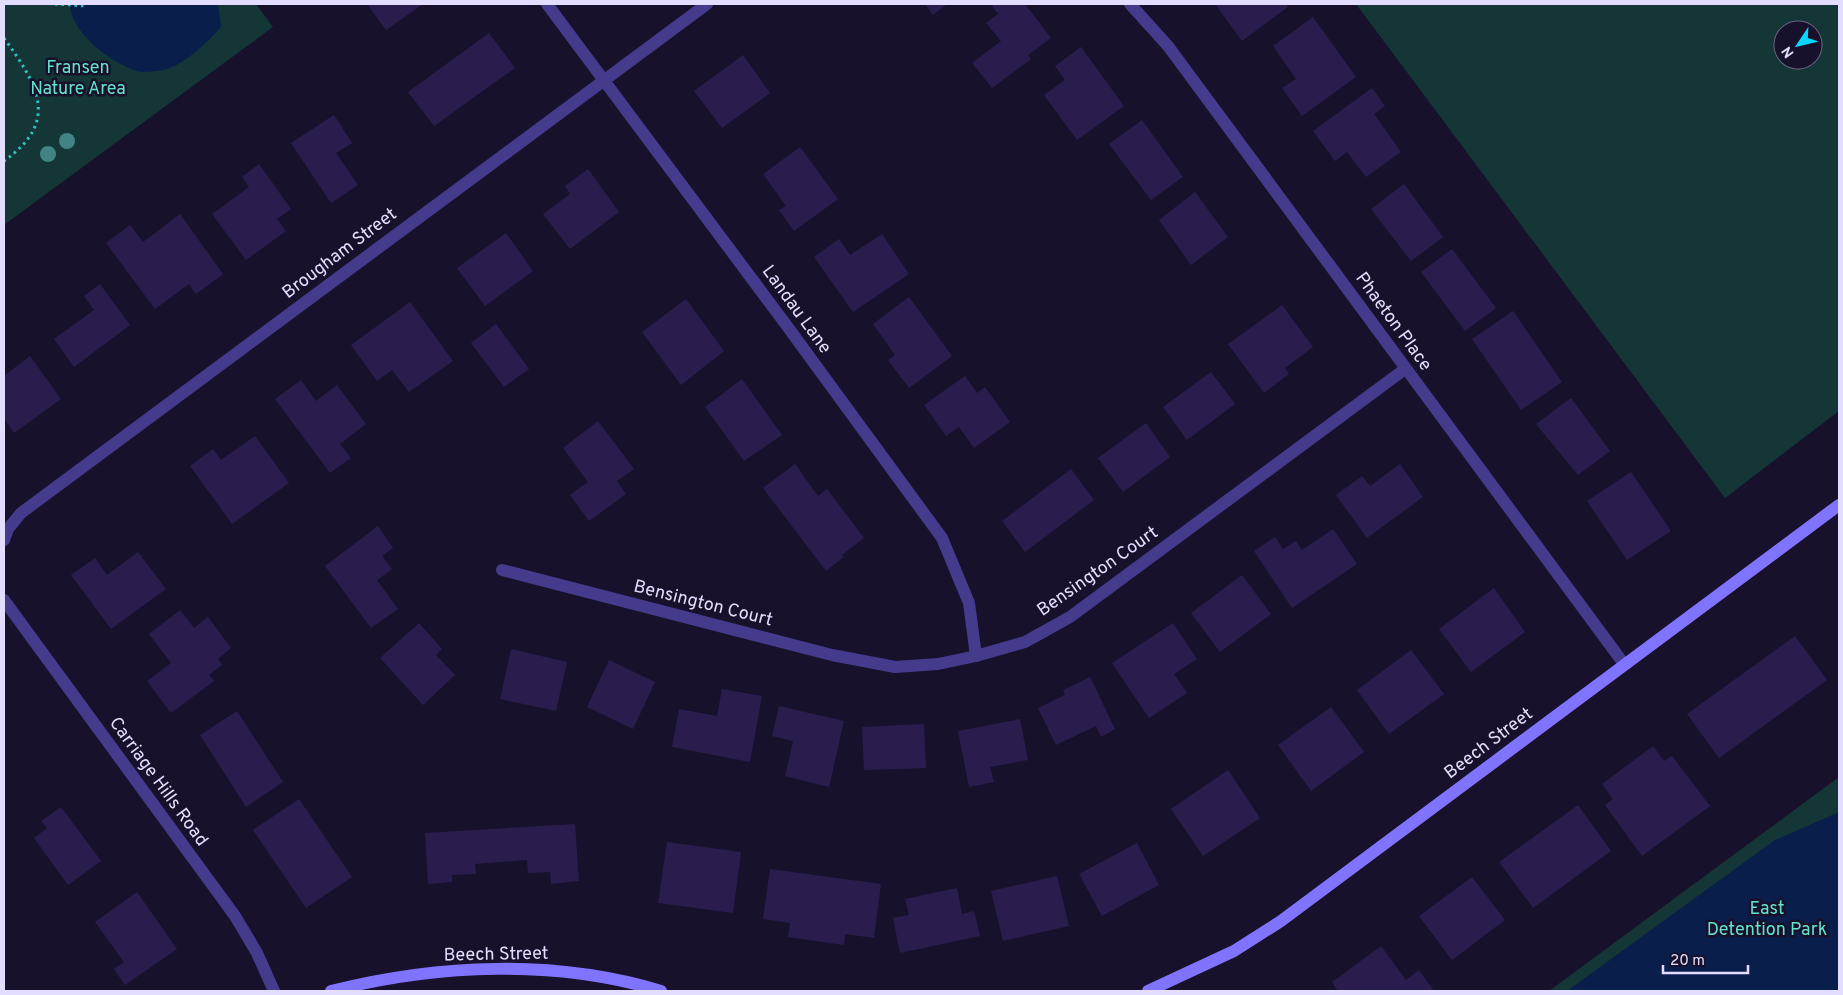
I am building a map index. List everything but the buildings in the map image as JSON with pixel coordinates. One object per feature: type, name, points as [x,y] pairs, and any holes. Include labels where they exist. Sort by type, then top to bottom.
[{"type":"street","name":"Landau Lane","points":[[547,4],[942,538],[968,603],[976,656]]},
{"type":"street","name":"Brougham Street","points":[[4,540],[8,529],[22,514],[707,4]]},
{"type":"street","name":"Phaeton Place","points":[[1130,4],[1168,46],[1624,664]]},
{"type":"street","name":"Bensington Court","points":[[502,570],[850,658],[895,666],[938,664],[976,656],[1025,642],[1070,617],[1405,369]]},
{"type":"street","name":"Beech Street","points":[[1148,991],[1234,951],[1281,921],[1624,664],[1839,506]]},
{"type":"street","name":"Carriage Hills Road","points":[[4,600],[235,916],[257,953],[274,991]]},
{"type":"street","name":"Beech Street","points":[[331,991],[373,980],[468,969],[563,971],[634,983],[661,991]]},
{"type":"path","points":[[55,4],[86,6]]},
{"type":"path","points":[[4,38],[32,80],[39,103],[36,126],[20,150],[4,161]]},
{"type":"green space","name":"Fransen Nature Area","points":[[4,4],[256,4],[273,27],[4,225]]},
{"type":"green space","points":[[1356,4],[1839,4],[1839,411],[1725,498]]},
{"type":"green space","name":"East Detention Park","points":[[1839,777],[1839,991],[1549,991]]},
{"type":"water","points":[[70,4],[218,4],[221,27],[187,59],[178,64],[163,70],[140,72],[116,62],[94,45],[77,25],[72,15]]},
{"type":"water","name":"East Detention Park","points":[[1839,812],[1839,991],[1567,991],[1775,840]]}]
